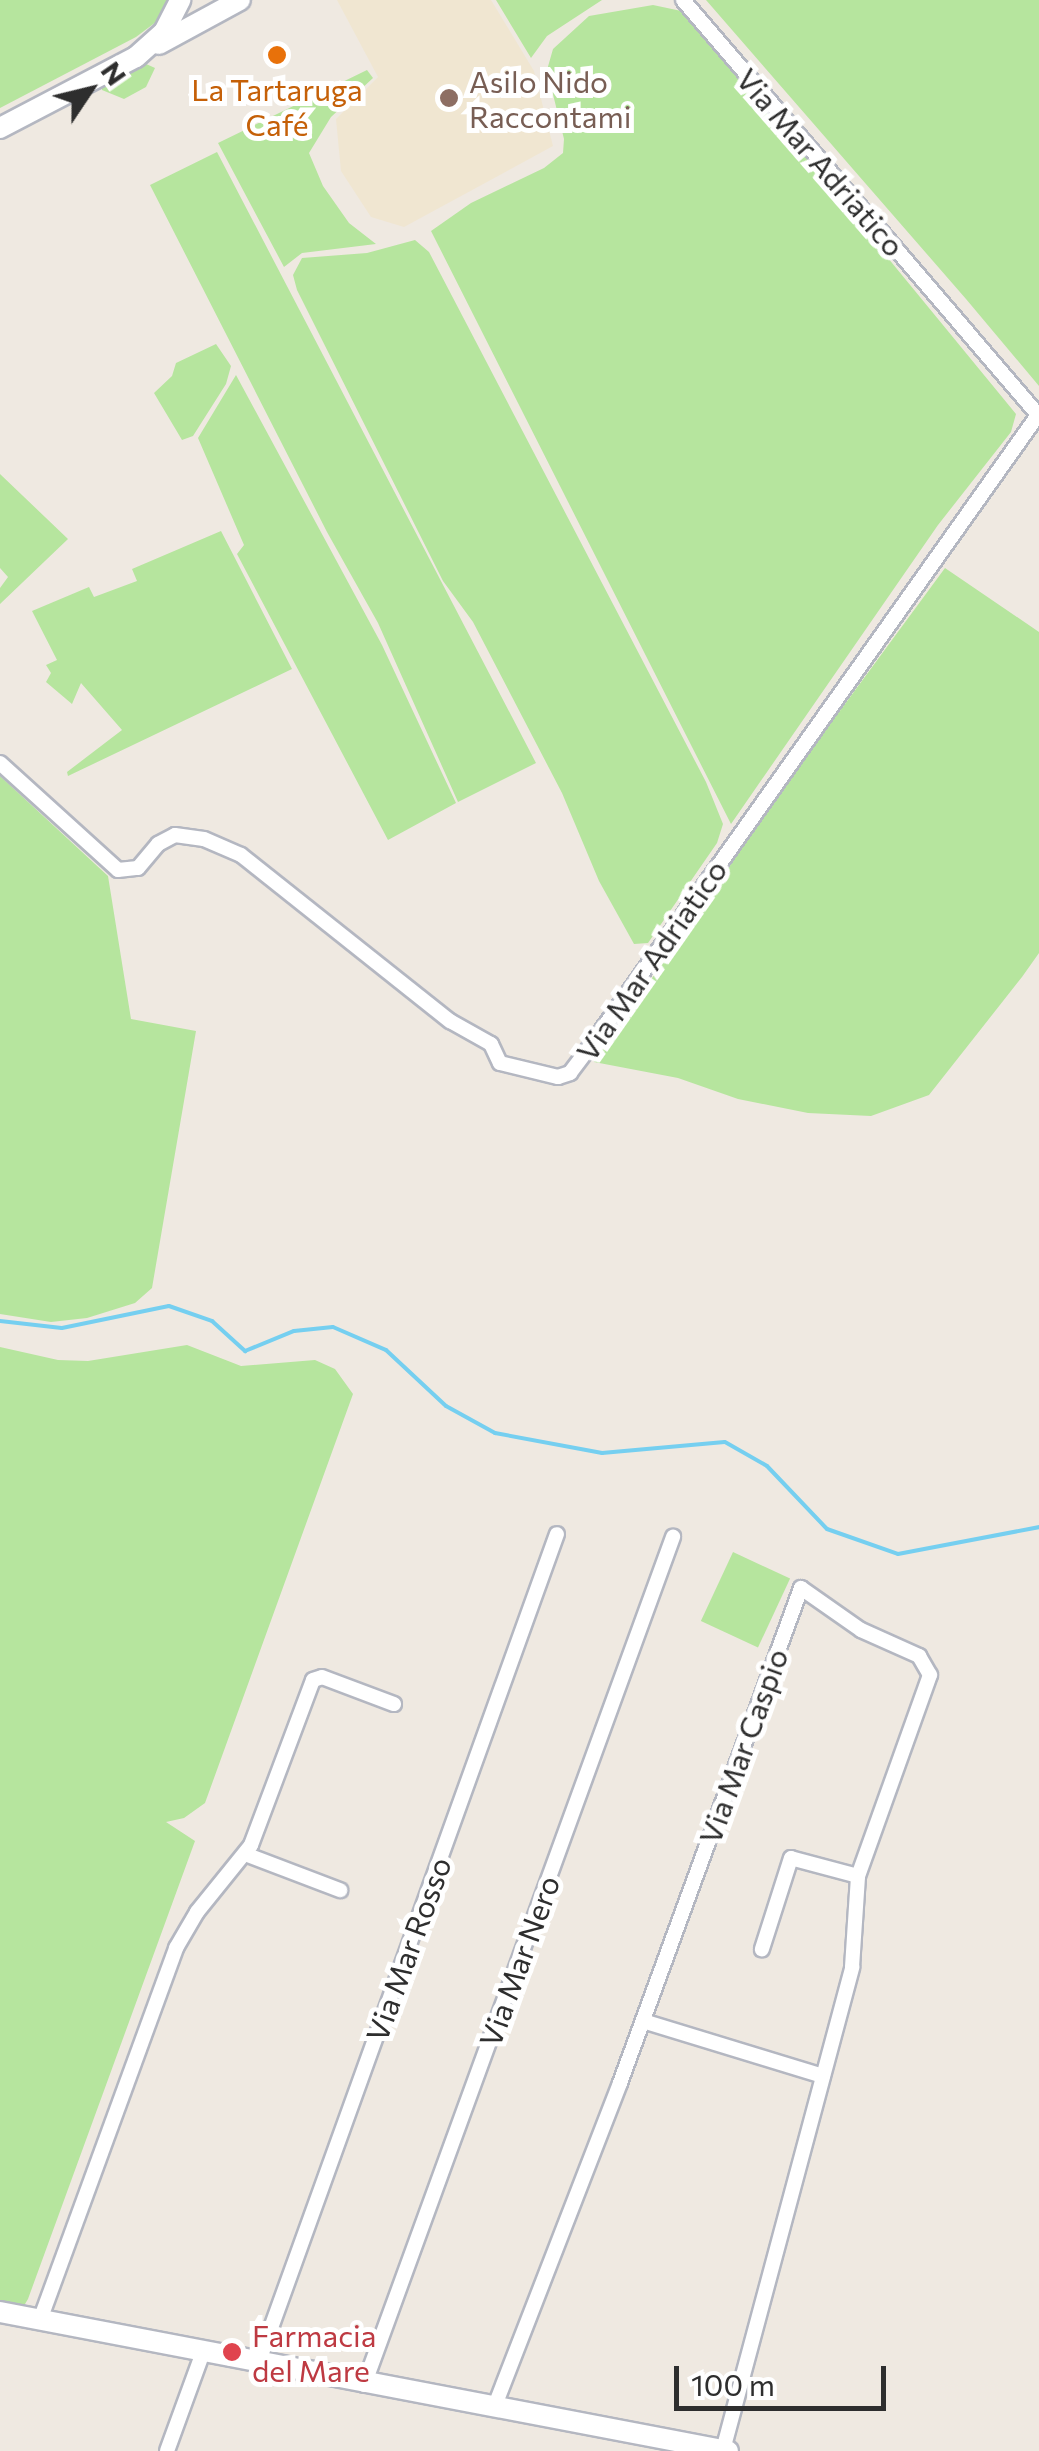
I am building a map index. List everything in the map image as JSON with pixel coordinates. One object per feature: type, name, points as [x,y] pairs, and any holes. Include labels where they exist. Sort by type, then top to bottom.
[{"type":"street","points":[[136,56],[164,32],[180,0]]},
{"type":"street","points":[[0,128],[240,0]]},
{"type":"street","name":"Via Mar Adriatico","points":[[0,763],[118,870],[138,868],[158,844],[175,835],[195,836],[241,855],[450,1022],[491,1044],[500,1063],[558,1077],[570,1073],[1038,416],[682,0]]},
{"type":"street","name":"Via Mar Rosso","points":[[258,2364],[557,1534]]},
{"type":"street","name":"Via Mar Nero","points":[[364,2385],[673,1538]]},
{"type":"street","name":"Via Mar Caspio","points":[[494,2408],[643,2021],[800,1588],[852,1625],[918,1656],[929,1668],[858,1876]]},
{"type":"street","points":[[40,2320],[178,1943],[197,1912],[245,1854],[314,1680],[322,1677],[394,1704]]},
{"type":"street","points":[[245,1854],[340,1890]]},
{"type":"street","points":[[0,2312],[364,2385],[726,2450],[852,1967],[858,1876],[791,1858],[762,1949]]},
{"type":"street","points":[[643,2021],[822,2076]]},
{"type":"street","points":[[167,2451],[203,2352]]},
{"type":"shaded area","name":"Asilo Nido Raccontami","points":[[337,0],[491,0],[534,71],[553,146],[404,227],[371,217],[341,171],[336,119],[378,77]]},
{"type":"green space","points":[[0,0],[169,0],[160,19],[136,37],[0,108]]},
{"type":"green space","points":[[496,0],[602,0],[547,36],[531,58]]},
{"type":"green space","points":[[706,0],[1039,0],[1039,386],[966,299]]},
{"type":"green space","points":[[653,5],[686,12],[1016,414],[1011,432],[938,525],[731,824],[431,231],[471,203],[544,168],[563,153],[564,139],[547,70],[553,49],[589,16]]},
{"type":"green space","points":[[144,63],[155,68],[146,87],[124,99],[102,90],[102,82]]},
{"type":"green space","points":[[367,70],[373,78],[331,117],[309,153],[323,186],[349,223],[376,244],[302,253],[284,267],[218,143]]},
{"type":"green space","points":[[217,152],[536,763],[458,802],[378,623],[327,532],[150,185]]},
{"type":"green space","points":[[415,240],[429,252],[706,782],[723,824],[717,843],[648,943],[634,944],[599,881],[562,793],[473,622],[443,581],[297,290],[293,275],[302,258],[367,253]]},
{"type":"green space","points":[[216,344],[231,366],[226,384],[193,436],[182,440],[154,393],[172,376],[176,363]]},
{"type":"green space","points":[[236,375],[382,645],[456,803],[388,840],[237,554],[244,545],[198,438]]},
{"type":"green space","points":[[0,474],[68,539],[0,604],[0,588],[8,577],[0,568]]},
{"type":"green space","points":[[221,531],[292,669],[68,776],[67,772],[122,730],[81,683],[72,704],[46,682],[51,673],[46,665],[57,660],[32,611],[89,587],[94,597],[137,581],[132,569]]},
{"type":"green space","points":[[945,568],[1039,632],[1039,953],[1022,977],[929,1095],[871,1116],[808,1113],[738,1099],[678,1078],[594,1062],[789,780]]},
{"type":"green space","points":[[0,776],[108,876],[131,1019],[196,1031],[152,1288],[135,1303],[87,1318],[51,1322],[0,1314]]},
{"type":"green space","points":[[187,1345],[241,1366],[315,1360],[335,1369],[353,1394],[205,1803],[184,1818],[166,1822],[195,1841],[28,2299],[19,2314],[0,2309],[0,1347],[58,1360],[88,1361]]},
{"type":"green space","points":[[733,1552],[790,1579],[758,1648],[701,1621]]},
{"type":"waterway","points":[[0,1321],[62,1328],[169,1306],[212,1321],[245,1351],[294,1331],[333,1327],[386,1350],[446,1406],[495,1433],[602,1453],[725,1442],[767,1466],[827,1529],[898,1554],[1039,1527]]},
{"type":"place","name":"La Tartaruga Café","points":[[277,55]]},
{"type":"place","name":"Asilo Nido Raccontami","points":[[449,98]]},
{"type":"place","name":"Farmacia del Mare","points":[[232,2352]]}]
